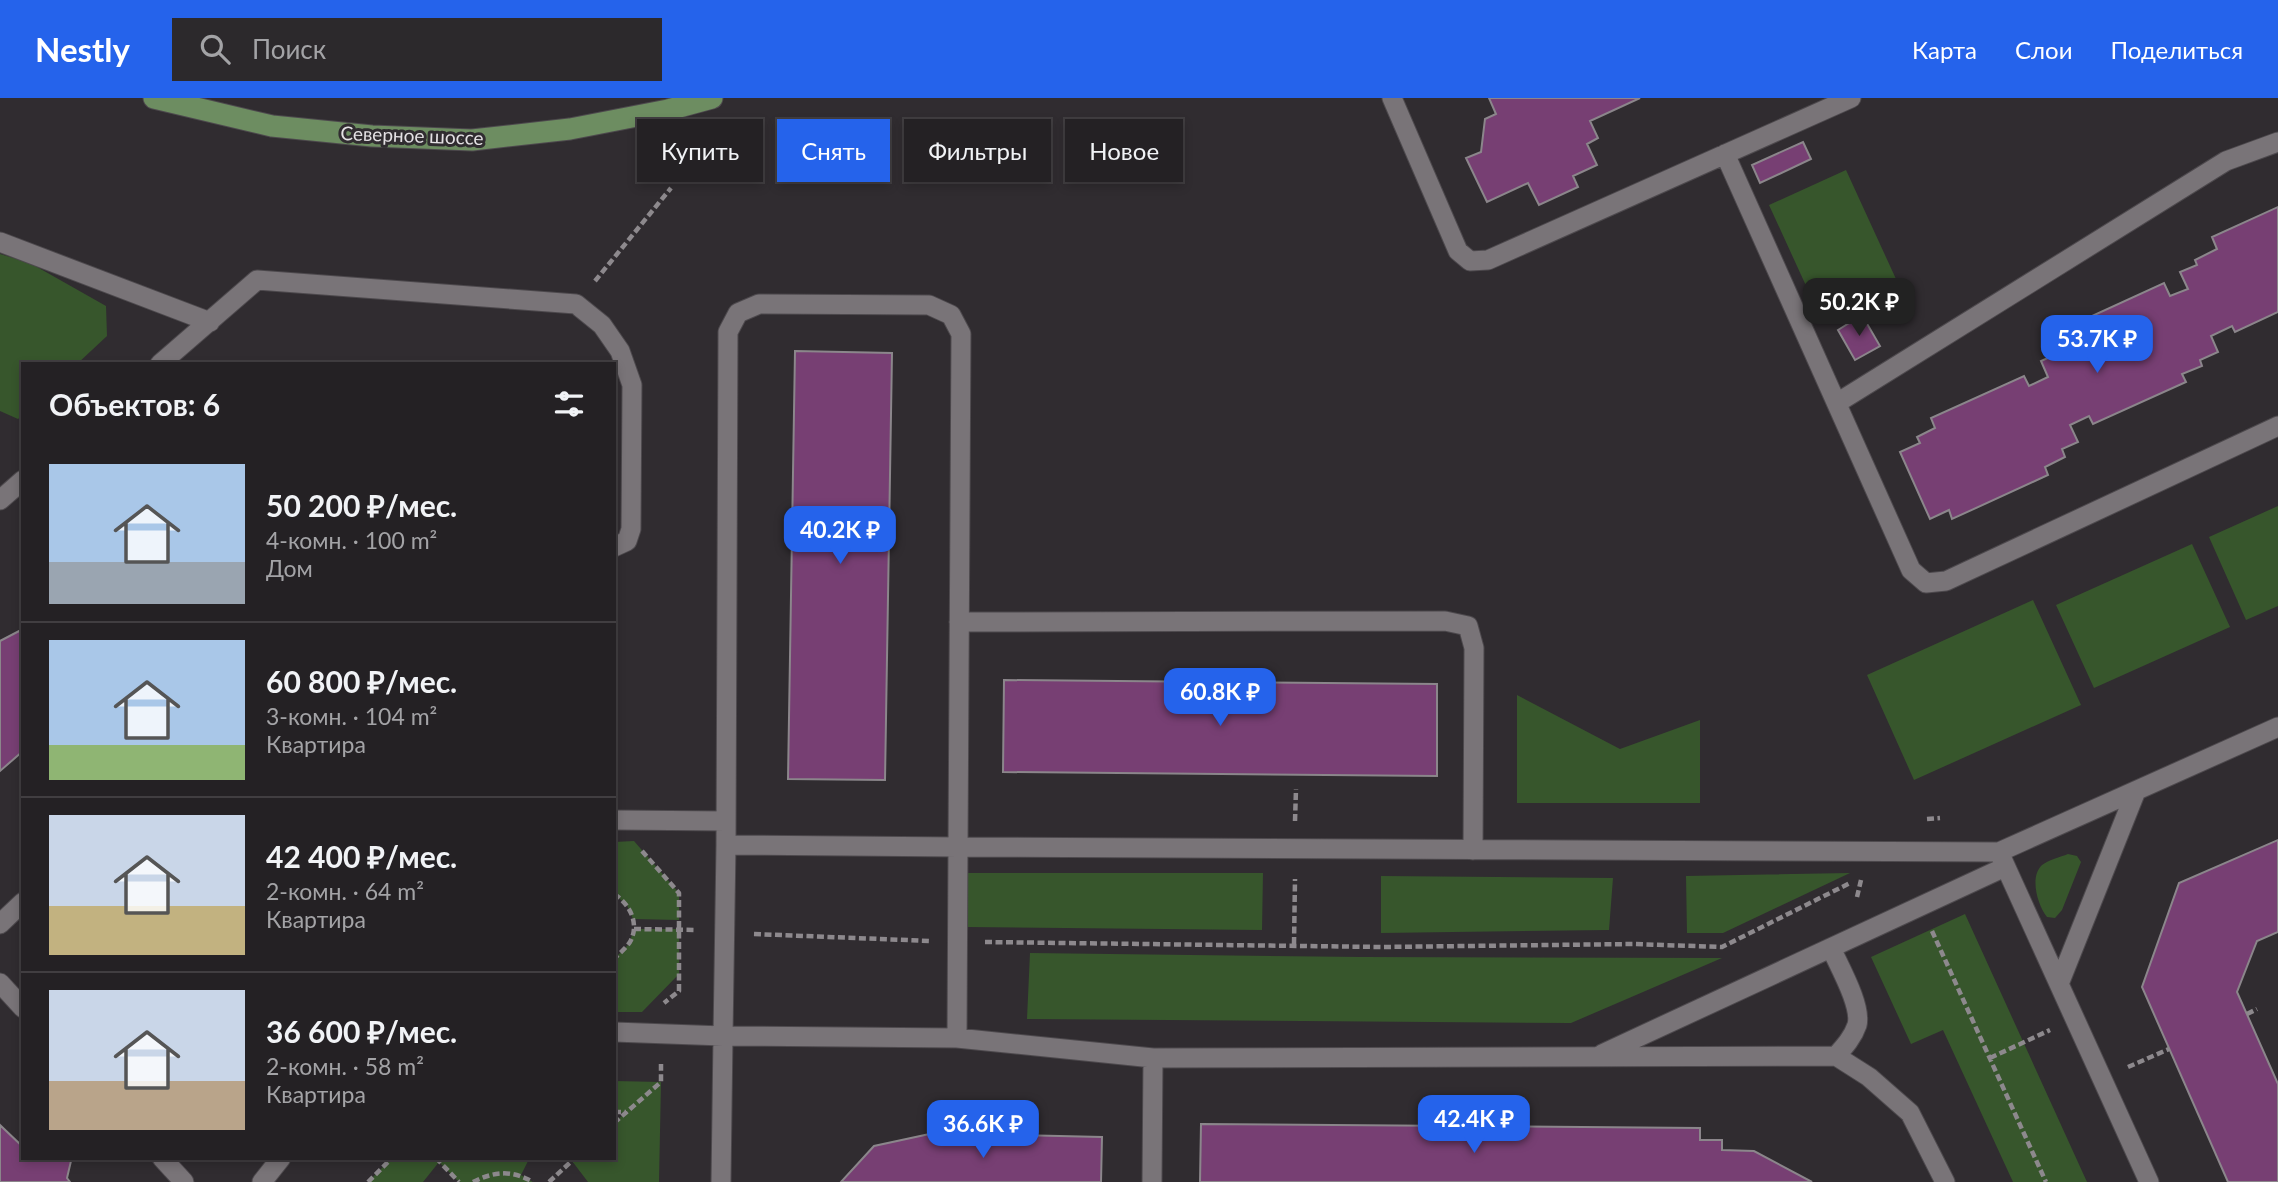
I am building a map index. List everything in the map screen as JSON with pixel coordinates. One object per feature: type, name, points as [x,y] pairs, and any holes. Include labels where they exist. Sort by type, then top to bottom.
[{"type":"main road","name":"Северное шоссе","points":[[154,98],[272,126],[372,136],[472,140],[570,129],[668,110],[712,98]]},
{"type":"lane","points":[[1392,98],[1458,251],[1470,261],[1488,260],[1851,98]]},
{"type":"lane","points":[[1837,403],[2226,161],[2278,142]]},
{"type":"lane","points":[[1725,154],[1912,570],[1926,583],[1946,581],[2278,426]]},
{"type":"lane","points":[[0,242],[210,322]]},
{"type":"lane","points":[[162,362],[257,280],[576,304],[602,325],[620,351],[632,385],[631,529],[627,541],[616,546]]},
{"type":"lane","points":[[722,1182],[728,332],[738,313],[759,304],[929,305],[951,315],[961,334],[957,1038]]},
{"type":"lane","points":[[0,500],[21,482]]},
{"type":"lane","points":[[959,622],[1445,621],[1468,626],[1474,648],[1473,850]]},
{"type":"lane","points":[[1595,1057],[1831,947],[2136,791],[2278,727]]},
{"type":"lane","points":[[2059,984],[2136,791]]},
{"type":"lane","points":[[616,820],[726,821]]},
{"type":"lane","points":[[726,845],[1473,850],[2002,860]]},
{"type":"lane","points":[[2002,860],[2149,1182]]},
{"type":"lane","points":[[0,924],[21,904]]},
{"type":"lane","points":[[1831,947],[1856,1004],[1858,1021],[1852,1037],[1836,1056]]},
{"type":"lane","points":[[0,983],[21,1006]]},
{"type":"lane","points":[[616,1032],[957,1038],[1153,1058],[1836,1056],[1869,1077],[1910,1113],[1945,1182]]},
{"type":"lane","points":[[1152,1182],[1153,1058]]},
{"type":"lane","points":[[164,1160],[184,1182]]},
{"type":"lane","points":[[262,1182],[279,1160]]},
{"type":"path","points":[[576,304],[671,188]]},
{"type":"path","points":[[634,841],[680,893],[680,990],[662,1005]]},
{"type":"path","points":[[634,929],[957,942],[1381,947],[1634,944],[1722,947],[1861,877],[1857,897]]},
{"type":"path","points":[[616,896],[627,905],[634,929],[629,944],[616,957]]},
{"type":"path","points":[[1929,923],[2046,1182]]},
{"type":"path","points":[[2247,1014],[2257,1009]]},
{"type":"path","points":[[1990,1058],[2056,1028]]},
{"type":"path","points":[[2122,1069],[2169,1049]]},
{"type":"path","points":[[616,1121],[661,1082]]},
{"type":"path","points":[[616,1112],[626,1112]]},
{"type":"path","points":[[368,1182],[389,1160]]},
{"type":"path","points":[[438,1160],[459,1182]]},
{"type":"path","points":[[549,1182],[573,1160]]},
{"type":"path","points":[[473,1182],[492,1173],[521,1175],[533,1182]]},
{"type":"green space","points":[[1846,170],[1896,279],[1819,314],[1769,205]]},
{"type":"green space","points":[[0,254],[30,263],[106,306],[107,336],[79,362],[21,362],[21,417],[18,419],[0,411]]},
{"type":"green space","points":[[2278,506],[2278,606],[2246,620],[2209,537]]},
{"type":"green space","points":[[2192,544],[2230,627],[2094,688],[2056,605]]},
{"type":"green space","points":[[2033,600],[2081,705],[1914,780],[1867,675]]},
{"type":"green space","points":[[1517,695],[1620,749],[1700,720],[1700,803],[1517,803]]},
{"type":"green space","points":[[634,841],[679,893],[679,920],[633,919],[627,905],[616,896],[616,842]]},
{"type":"green space","points":[[2068,854],[2077,856],[2081,862],[2062,910],[2055,918],[2047,917],[2036,891],[2038,870],[2045,863]]},
{"type":"green space","points":[[968,873],[1263,873],[1262,930],[967,927]]},
{"type":"green space","points":[[1850,873],[1723,933],[1687,933],[1686,876]]},
{"type":"green space","points":[[1381,876],[1613,878],[1609,930],[1381,933]]},
{"type":"green space","points":[[1965,914],[2087,1182],[2013,1182],[1943,1030],[1911,1044],[1871,957]]},
{"type":"green space","points":[[634,929],[679,929],[679,974],[642,1012],[616,1012],[616,957],[629,944]]},
{"type":"green space","points":[[1030,953],[1722,958],[1571,1023],[1027,1019]]},
{"type":"green space","points":[[616,1081],[661,1082],[659,1182],[588,1182],[572,1161],[616,1160],[616,1121],[625,1113],[616,1112]]},
{"type":"green space","points":[[390,1160],[439,1162],[423,1182],[368,1182]]},
{"type":"green space","points":[[528,1160],[521,1175],[533,1182],[459,1182],[439,1162]]},
{"type":"building","points":[[1489,98],[1640,98],[1590,121],[1598,138],[1587,144],[1597,165],[1573,176],[1578,187],[1539,205],[1528,183],[1487,202],[1466,158],[1481,152],[1485,119],[1496,114]]},
{"type":"building","points":[[1803,142],[1811,159],[1760,183],[1752,165]]},
{"type":"building","points":[[2278,207],[2278,312],[2235,332],[2232,326],[2211,336],[2218,352],[2200,360],[2202,366],[2182,374],[2186,382],[2093,424],[2089,416],[2070,425],[2078,442],[2062,449],[2065,457],[2045,467],[2048,475],[1952,519],[1949,510],[1930,519],[1900,452],[1920,443],[1917,437],[1935,428],[1931,418],[2024,376],[2029,386],[2048,377],[2041,361],[2057,354],[2055,349],[2074,340],[2068,327],[2164,283],[2170,296],[2188,289],[2180,272],[2197,265],[2195,260],[2217,249],[2212,237]]},
{"type":"building","points":[[1862,315],[1880,346],[1855,360],[1838,330]]},
{"type":"building","points":[[795,351],[892,353],[885,780],[788,779]]},
{"type":"building","points":[[21,630],[21,753],[0,771],[0,641]]},
{"type":"building","points":[[1004,680],[1437,684],[1437,776],[1003,772]]},
{"type":"building","points":[[2278,840],[2278,932],[2257,941],[2237,992],[2278,1084],[2278,1182],[2228,1182],[2142,987],[2179,883]]},
{"type":"building","points":[[1201,1124],[1700,1128],[1700,1140],[1722,1140],[1722,1150],[1754,1151],[1812,1182],[1200,1182]]},
{"type":"building","points":[[0,1125],[21,1145],[21,1160],[71,1161],[67,1178],[70,1182],[0,1182]]},
{"type":"building","points":[[934,1133],[1102,1137],[1101,1182],[841,1182],[874,1146]]}]
